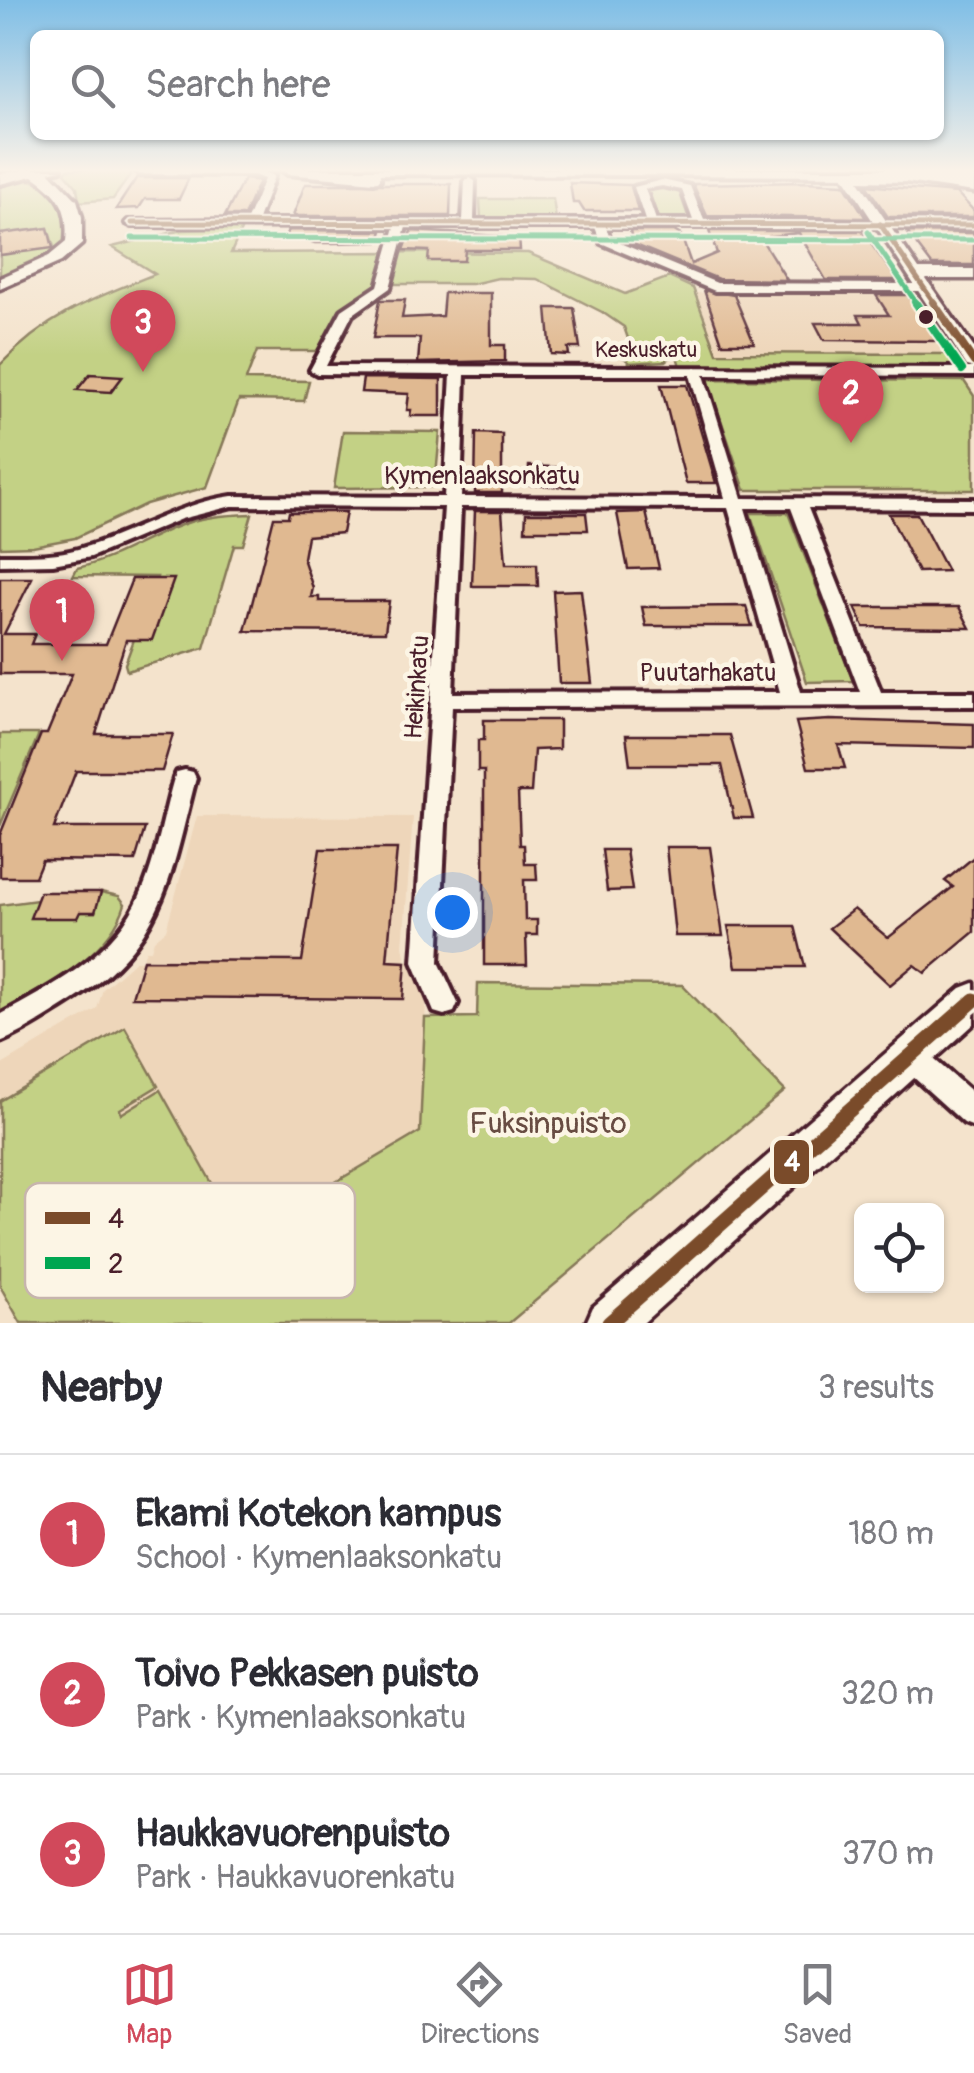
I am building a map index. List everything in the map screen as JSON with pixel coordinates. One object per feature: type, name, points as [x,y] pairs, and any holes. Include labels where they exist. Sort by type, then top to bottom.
[{"type":"main road","points":[[0,284],[67,252],[74,231]]},
{"type":"main road","points":[[884,231],[974,362]]},
{"type":"main road","points":[[918,281],[974,274]]},
{"type":"main road","points":[[610,1323],[974,1000]]},
{"type":"street","name":"Keskuskatu","points":[[399,231],[384,288],[347,313],[317,370],[974,372]]},
{"type":"street","points":[[602,231],[605,241],[715,287],[918,281]]},
{"type":"street","name":"Heikinkatu","points":[[444,1003],[426,962],[458,371]]},
{"type":"street","points":[[696,371],[792,700]]},
{"type":"street","name":"Kymenlaaksonkatu","points":[[0,560],[66,558],[90,552],[207,503],[452,499],[974,504]]},
{"type":"street","points":[[797,502],[873,699]]},
{"type":"street","name":"Puutarhakatu","points":[[442,700],[974,700]]},
{"type":"street","points":[[0,1030],[83,980],[137,925],[156,885],[185,778]]},
{"type":"street","points":[[910,1056],[974,1113]]},
{"type":"shaded area","points":[[694,293],[907,293],[950,354],[717,353]]},
{"type":"shaded area","points":[[197,816],[413,817],[403,946],[406,961],[410,960],[427,980],[420,1132],[334,1183],[25,1183],[25,1192],[0,1190],[0,1066],[97,1009],[103,989],[135,961],[142,961],[146,950],[151,950],[154,940],[166,930]]},
{"type":"green space","points":[[49,231],[66,231],[67,244],[0,279],[0,255],[54,247]]},
{"type":"green space","points":[[179,231],[241,231],[231,253],[393,252],[384,288],[347,313],[324,351],[257,351],[246,380],[309,381],[304,401],[239,400],[207,487],[146,504],[75,538],[0,547],[0,365],[53,321],[155,274],[112,247]]},
{"type":"green space","points":[[398,252],[528,253],[625,294],[669,277],[693,288],[717,353],[950,354],[959,367],[680,366],[676,353],[666,361],[630,363],[621,355],[631,347],[624,327],[537,279],[392,284]]},
{"type":"green space","points":[[707,379],[964,381],[974,396],[974,490],[745,490]]},
{"type":"green space","points":[[343,431],[440,432],[435,487],[334,488]]},
{"type":"green space","points":[[750,513],[788,513],[853,681],[807,682]]},
{"type":"green space","points":[[252,514],[243,545],[234,545],[204,648],[127,671],[125,664],[157,577],[73,576],[77,568],[190,522]]},
{"type":"green space","points":[[0,734],[39,734],[0,826]]},
{"type":"green space","points":[[101,892],[119,896],[125,904],[105,939],[73,968],[0,1012],[0,905],[37,900],[80,912],[95,912]]},
{"type":"green space","name":"Fuksinpuisto","points":[[478,983],[682,985],[785,1091],[509,1323],[21,1323],[0,1286],[0,1101],[125,1027],[158,1086],[120,1109],[121,1114],[160,1090],[212,1183],[25,1183],[25,1298],[355,1298],[355,1183],[334,1183],[420,1132],[425,1018],[477,1017]]},
{"type":"building","points":[[49,231],[53,248],[0,255],[0,234]]},
{"type":"building","points":[[288,231],[382,231],[378,242],[315,243],[286,235]]},
{"type":"building","points":[[411,231],[519,237],[520,250],[465,250],[464,261],[428,261],[429,251],[404,250]]},
{"type":"building","points":[[630,231],[674,231],[681,235],[691,264],[717,253],[709,231],[862,231],[897,280],[826,280],[799,233],[760,237],[787,280],[718,279],[633,244]]},
{"type":"building","points":[[907,232],[974,233],[974,265],[932,265]]},
{"type":"building","points":[[704,290],[734,295],[754,343],[722,343]]},
{"type":"building","points":[[444,293],[491,293],[491,345],[505,345],[505,361],[418,363],[420,338],[373,338],[380,300],[405,300],[402,318],[442,316]]},
{"type":"building","points":[[876,295],[907,295],[940,341],[824,340],[815,323],[862,323],[858,315],[889,315]]},
{"type":"building","points":[[547,308],[574,308],[580,348],[568,348],[569,355],[551,354]]},
{"type":"building","points":[[90,374],[123,376],[111,392],[77,390]]},
{"type":"building","points":[[363,378],[441,379],[441,416],[410,416],[409,394],[361,392]]},
{"type":"building","points":[[661,385],[687,385],[716,483],[686,483]]},
{"type":"building","points":[[476,433],[502,434],[502,493],[475,493]]},
{"type":"building","points":[[529,466],[575,468],[575,487],[528,485]]},
{"type":"building","points":[[475,511],[502,511],[506,564],[537,564],[538,586],[472,586]]},
{"type":"building","points":[[289,512],[346,512],[342,533],[307,536],[303,558],[313,588],[311,597],[319,597],[319,601],[389,601],[385,632],[245,631],[274,517],[288,517]]},
{"type":"building","points":[[646,512],[659,568],[628,569],[617,513]]},
{"type":"building","points":[[526,513],[586,513],[588,530],[525,530]]},
{"type":"building","points":[[889,514],[917,514],[947,571],[918,572]]},
{"type":"building","points":[[0,578],[32,578],[4,634],[35,634],[31,644],[106,644],[132,579],[174,579],[152,640],[126,640],[96,734],[173,734],[162,771],[76,771],[54,828],[145,828],[135,861],[42,860],[35,877],[0,877],[0,835],[41,734],[47,734],[72,674],[0,674]]},
{"type":"building","points":[[581,590],[592,683],[559,683],[553,591]]},
{"type":"building","points":[[746,606],[752,626],[646,626],[642,607]]},
{"type":"building","points":[[855,607],[959,607],[970,628],[864,627]]},
{"type":"building","points":[[484,720],[559,720],[559,749],[534,750],[531,792],[518,792],[520,845],[524,845],[525,864],[536,864],[537,880],[524,880],[525,920],[537,920],[537,935],[526,935],[527,965],[484,965],[484,771],[478,771],[478,740],[484,740]]},
{"type":"building","points":[[796,722],[974,724],[974,748],[838,745],[845,768],[808,768]]},
{"type":"building","points":[[626,735],[730,735],[753,818],[734,818],[722,765],[630,765]]},
{"type":"building","points":[[666,847],[710,847],[723,936],[675,936]]},
{"type":"building","points":[[320,849],[397,849],[387,961],[406,962],[403,999],[132,997],[143,960],[302,961]]},
{"type":"building","points":[[602,850],[626,850],[632,890],[607,891]]},
{"type":"building","points":[[974,857],[974,932],[925,973],[914,965],[890,985],[829,928],[854,909],[888,938],[953,887],[945,881]]},
{"type":"building","points":[[40,892],[101,892],[95,912],[80,912],[77,918],[30,918]]},
{"type":"building","points":[[728,926],[795,926],[805,967],[736,967]]},
{"type":"transit line","name":"4","points":[[885,231],[974,362]]},
{"type":"transit line","name":"2","points":[[868,232],[962,370]]},
{"type":"transit line","name":"2","points":[[132,238],[974,240]]},
{"type":"transit line","name":"4","points":[[609,1323],[974,1000]]},
{"type":"place","name":"Haukkavuorenpuisto","points":[[143,372]]},
{"type":"place","name":"Toivo Pekkasen puisto","points":[[851,443]]},
{"type":"place","name":"Ekami Kotekon kampus","points":[[62,661]]}]
